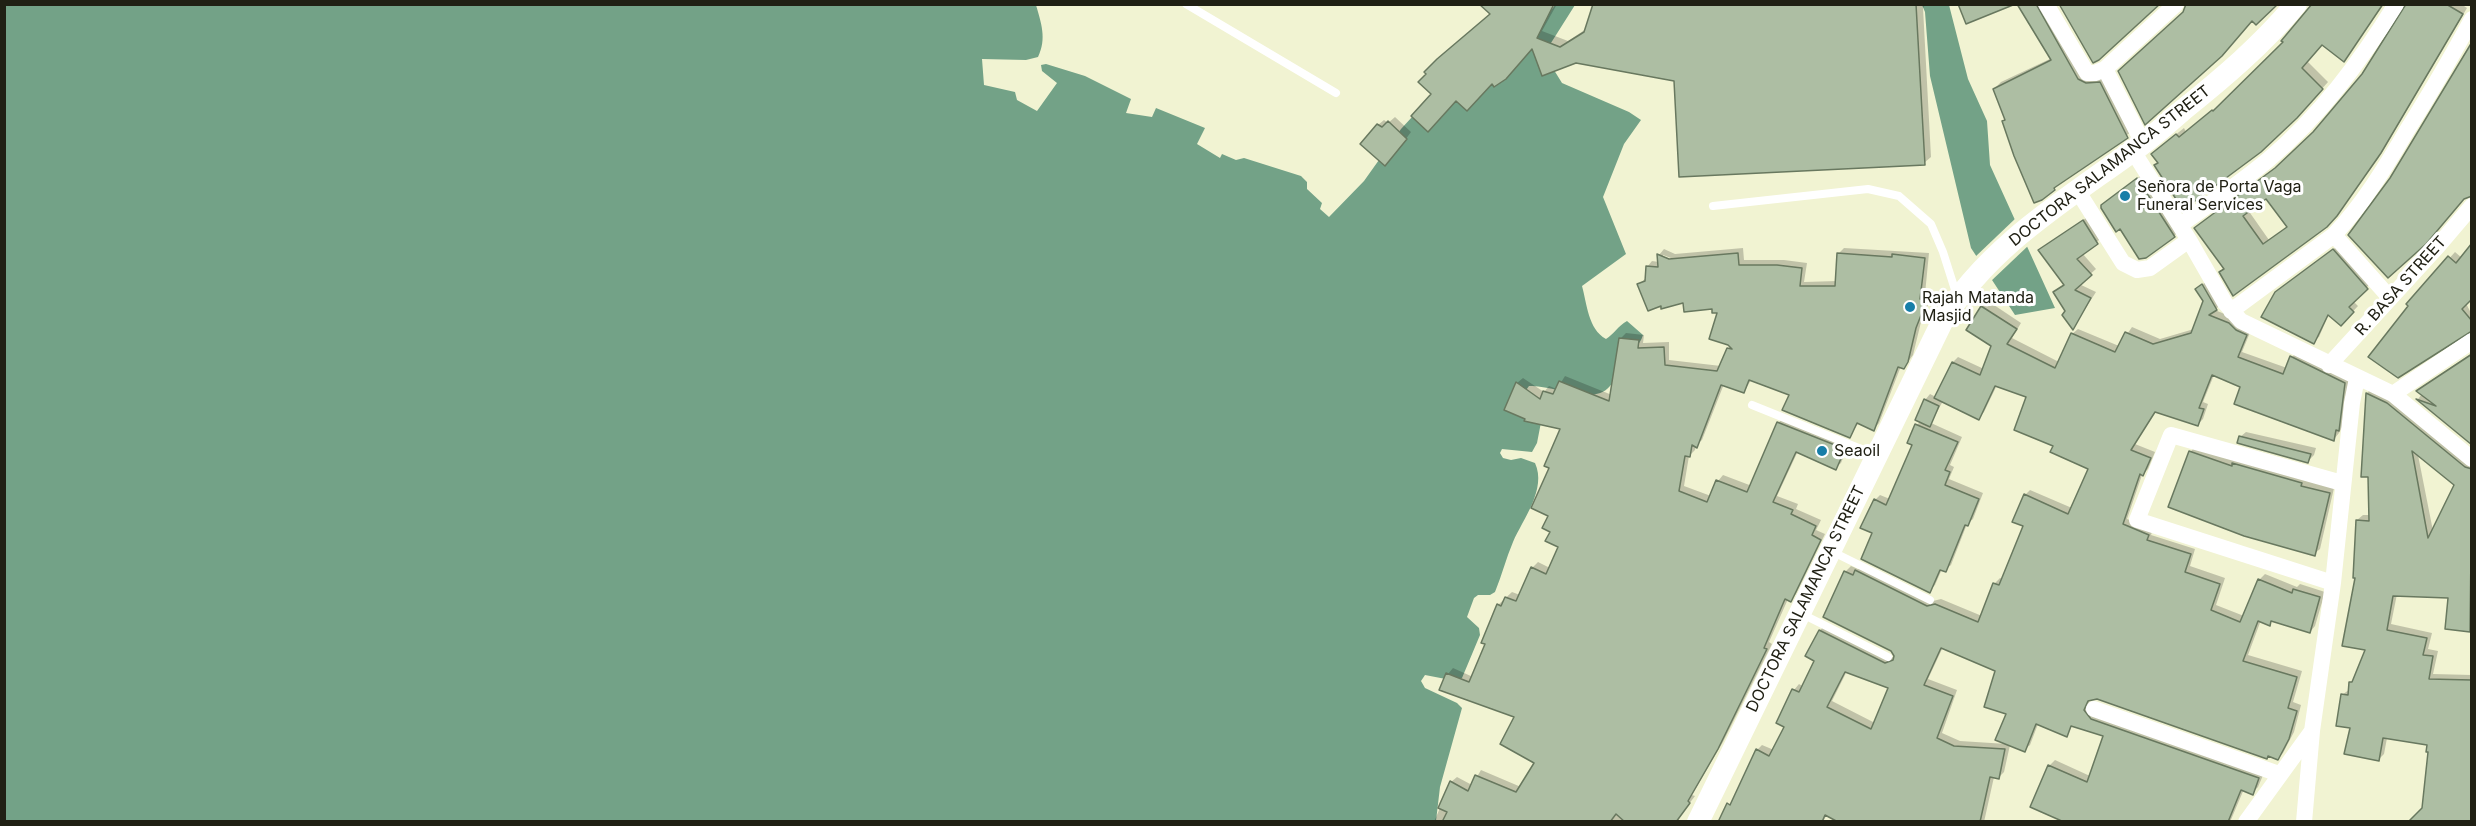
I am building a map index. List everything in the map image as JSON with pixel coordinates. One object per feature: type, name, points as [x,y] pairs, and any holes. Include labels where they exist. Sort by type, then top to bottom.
[{"type":"main road","name":"DOCTORA SALAMANCA STREET","points":[[1698,817],[1942,322],[1958,297],[1976,275],[2035,220],[2138,147],[2230,72],[2296,4]]},
{"type":"street","points":[[2046,4],[2087,73],[2105,69],[2176,4]]},
{"type":"street","points":[[2077,190],[2123,263],[2137,270],[2150,268],[2184,232],[2302,128],[2362,58],[2396,4]]},
{"type":"street","points":[[2231,311],[2334,235],[2357,208],[2389,161],[2472,19]]},
{"type":"street","points":[[2105,69],[2138,147],[2184,232],[2231,311],[2253,328],[2393,394],[2472,459]]},
{"type":"street","name":"R. BASA STREET","points":[[2329,365],[2472,206]]},
{"type":"street","points":[[2334,235],[2390,298]]},
{"type":"street","points":[[2393,394],[2472,341]]},
{"type":"street","points":[[2304,822],[2312,730],[2333,583],[2342,483],[2357,378]]},
{"type":"street","points":[[2333,583],[2137,520],[2171,435],[2342,483]]},
{"type":"street","points":[[2094,709],[2279,774]]},
{"type":"street","points":[[2246,822],[2312,730]]},
{"type":"lane","points":[[1186,4],[1336,93]]},
{"type":"lane","points":[[1713,206],[1868,189],[1899,196],[1930,224],[1943,252],[1958,297]]},
{"type":"lane","points":[[1752,405],[1876,455]]},
{"type":"lane","points":[[1830,550],[1930,600]]},
{"type":"lane","points":[[1799,613],[1888,657]]},
{"type":"shaded area","points":[[5,5],[1036,5],[1043,37],[1038,57],[1026,60],[982,59],[984,85],[1015,92],[1017,100],[1037,111],[1057,83],[1042,71],[1041,65],[1046,64],[1085,76],[1131,99],[1126,113],[1152,117],[1156,108],[1205,128],[1197,144],[1220,158],[1222,154],[1236,160],[1244,158],[1301,176],[1307,182],[1307,189],[1322,203],[1320,209],[1329,217],[1364,181],[1412,117],[1432,123],[1441,118],[1455,101],[1527,43],[1555,5],[1575,5],[1544,54],[1562,83],[1629,112],[1641,120],[1624,144],[1603,197],[1626,254],[1582,286],[1589,316],[1600,335],[1606,339],[1627,321],[1643,335],[1626,358],[1614,381],[1603,392],[1583,395],[1529,386],[1524,393],[1543,412],[1537,443],[1532,452],[1502,449],[1500,453],[1503,458],[1511,460],[1521,458],[1535,463],[1538,473],[1536,493],[1513,542],[1495,592],[1474,598],[1467,617],[1479,628],[1480,635],[1462,678],[1456,681],[1425,675],[1421,681],[1425,688],[1457,703],[1462,708],[1440,787],[1436,821],[5,822]]},
{"type":"shaded area","points":[[1922,5],[1949,5],[1968,79],[1987,121],[1990,165],[2055,308],[2015,315],[1971,248],[1930,76],[1925,12]]},
{"type":"pier","points":[[2017,217],[2029,245],[1990,282],[1974,258]]},
{"type":"building","points":[[1479,4],[1554,4],[1537,38],[1560,47],[1584,32],[1593,4],[1916,4],[1925,165],[1679,177],[1674,81],[1576,63],[1542,76],[1532,49],[1506,79],[1494,87],[1492,84],[1467,111],[1456,101],[1428,132],[1411,116],[1431,94],[1418,82],[1437,59],[1490,14]]},
{"type":"building","points":[[1958,4],[2013,4],[2013,5],[1966,24]]},
{"type":"building","points":[[2017,4],[2036,4],[2078,79],[2086,83],[2100,82],[2128,138],[2054,188],[2055,190],[2042,200],[2034,203],[2014,156],[2002,121],[2005,120],[1993,89],[2051,60]]},
{"type":"building","points":[[2059,4],[2160,4],[2093,63]]},
{"type":"building","points":[[2186,4],[2278,4],[2256,25],[2252,21],[2222,56],[2145,125],[2118,71],[2183,12]]},
{"type":"building","points":[[2312,4],[2383,4],[2344,62],[2322,45],[2302,68],[2323,89],[2297,118],[2261,152],[2183,210],[2154,165],[2158,163],[2151,154],[2176,134],[2179,137],[2213,111],[2283,42],[2281,41]]},
{"type":"building","points":[[2406,4],[2446,4],[2463,14],[2381,153],[2337,216],[2327,227],[2233,296],[2219,272],[2224,269],[2194,228],[2275,168],[2313,132],[2362,74]],"holes":[[[2266,199],[2287,227],[2263,244],[2243,216]]]},
{"type":"building","points":[[2472,42],[2472,196],[2464,199],[2426,244],[2388,278],[2348,235],[2390,178]]},
{"type":"building","points":[[1388,121],[1407,139],[1385,166],[1360,144],[1377,124],[1382,127]]},
{"type":"building","points":[[2137,178],[2175,237],[2146,258],[2139,259],[2120,229],[2116,232],[2101,208],[2101,205]]},
{"type":"building","points":[[2083,220],[2098,244],[2077,259],[2092,275],[2075,290],[2091,298],[2073,330],[2062,315],[2065,311],[2053,292],[2064,285],[2038,250]]},
{"type":"building","points":[[2472,243],[2472,299],[2462,309],[2472,321],[2472,331],[2398,378],[2368,357],[2408,306],[2406,304],[2448,256],[2456,263]]},
{"type":"building","points":[[2333,249],[2368,289],[2349,307],[2354,312],[2341,326],[2328,315],[2314,344],[2261,317],[2275,292]]},
{"type":"building","points":[[1738,253],[1739,265],[1777,265],[1802,268],[1800,286],[1835,286],[1837,253],[1892,257],[1892,254],[1925,258],[1920,299],[1927,300],[1916,328],[1908,362],[1904,369],[1898,367],[1874,431],[1857,423],[1850,438],[1782,410],[1789,395],[1749,380],[1744,393],[1721,385],[1697,448],[1692,445],[1690,457],[1685,456],[1679,491],[1707,502],[1716,480],[1747,492],[1777,422],[1845,449],[1836,470],[1796,452],[1773,502],[1793,510],[1791,514],[1816,526],[1812,535],[1821,540],[1791,602],[1785,599],[1764,648],[1767,649],[1718,749],[1688,801],[1690,803],[1676,822],[1625,822],[1616,814],[1610,822],[1442,822],[1447,812],[1438,808],[1450,781],[1468,791],[1475,775],[1516,792],[1534,763],[1500,744],[1514,717],[1439,690],[1446,673],[1469,682],[1485,644],[1481,643],[1497,604],[1501,606],[1505,597],[1516,601],[1531,567],[1546,574],[1558,547],[1545,541],[1550,532],[1542,528],[1548,516],[1531,508],[1549,468],[1544,466],[1560,429],[1524,421],[1525,419],[1504,410],[1516,382],[1540,399],[1543,391],[1553,394],[1559,381],[1609,401],[1619,338],[1639,340],[1638,348],[1664,347],[1665,365],[1717,371],[1727,348],[1732,349],[1728,345],[1709,339],[1717,313],[1712,313],[1712,309],[1684,312],[1683,303],[1661,309],[1661,306],[1648,311],[1637,284],[1645,281],[1646,266],[1658,267],[1657,254],[1669,259]]},
{"type":"building","points":[[2202,284],[2217,310],[2209,315],[2229,323],[2236,330],[2247,335],[2238,357],[2283,374],[2290,356],[2345,383],[2339,431],[2336,430],[2334,441],[2234,404],[2240,387],[2212,375],[2199,408],[2204,409],[2198,426],[2155,412],[2131,450],[2151,458],[2143,476],[2140,474],[2123,524],[2149,535],[2147,540],[2191,554],[2185,572],[2220,584],[2211,610],[2240,622],[2258,579],[2292,593],[2293,589],[2320,597],[2310,633],[2271,621],[2270,626],[2258,621],[2243,661],[2297,677],[2288,708],[2297,711],[2289,739],[2278,760],[2268,756],[2267,759],[2097,699],[2088,701],[2084,710],[2091,719],[2259,778],[2253,795],[2241,790],[2228,822],[2064,822],[2030,807],[2048,765],[2087,782],[2103,736],[2071,726],[2067,737],[2036,724],[2025,752],[1995,740],[2006,714],[1984,707],[1995,671],[1941,648],[1924,685],[1953,696],[1937,738],[1954,746],[2005,749],[1999,779],[1990,777],[1980,822],[1838,822],[1825,815],[1822,822],[1718,822],[1727,803],[1730,805],[1756,749],[1769,756],[1784,727],[1776,723],[1792,689],[1799,692],[1814,661],[1805,656],[1819,630],[1885,663],[1893,660],[1894,656],[1891,651],[1823,617],[1844,571],[1853,575],[1855,570],[1927,606],[1935,604],[1978,622],[1993,583],[1999,585],[2023,526],[2012,522],[2024,494],[2068,514],[2088,469],[2050,452],[2053,446],[2014,430],[2026,397],[1995,386],[1979,420],[1934,398],[1952,362],[1980,375],[1991,346],[1966,330],[1981,306],[2017,329],[2007,344],[2055,368],[2071,333],[2115,352],[2125,332],[2153,344],[2191,333],[2203,301],[2195,289]],"holes":[[[1845,672],[1888,688],[1871,729],[1827,707]]]},
{"type":"building","points":[[2472,354],[2472,445],[2416,399],[2436,406],[2416,391]]},
{"type":"building","points":[[2366,393],[2387,403],[2465,467],[2472,469],[2470,632],[2445,629],[2448,598],[2393,596],[2387,630],[2427,638],[2423,655],[2433,656],[2429,679],[2472,680],[2472,822],[2408,822],[2422,808],[2427,745],[2383,738],[2379,761],[2344,754],[2350,728],[2336,726],[2341,694],[2348,695],[2349,682],[2352,682],[2365,650],[2342,646],[2355,578],[2353,578],[2356,520],[2369,521],[2368,477],[2361,477]],"holes":[[[2412,451],[2454,485],[2428,538]]]},
{"type":"building","points":[[1924,399],[1939,406],[1930,427],[1915,420]]},
{"type":"building","points":[[1915,424],[1958,442],[1945,470],[1950,472],[1945,485],[1979,499],[1968,526],[1965,525],[1946,572],[1940,570],[1930,593],[1861,559],[1872,533],[1860,528],[1874,499],[1886,505],[1912,445],[1907,443]]},
{"type":"building","points":[[2239,436],[2311,454],[2308,463],[2237,443]]},
{"type":"building","points":[[2189,451],[2232,466],[2232,463],[2330,493],[2315,556],[2244,536],[2168,507]]},
{"type":"place","name":"Señora de Porta Vaga Funeral Services","points":[[2125,196]]},
{"type":"place","name":"Rajah Matanda Masjid","points":[[1910,307]]},
{"type":"place","name":"Seaoil","points":[[1822,451]]}]
